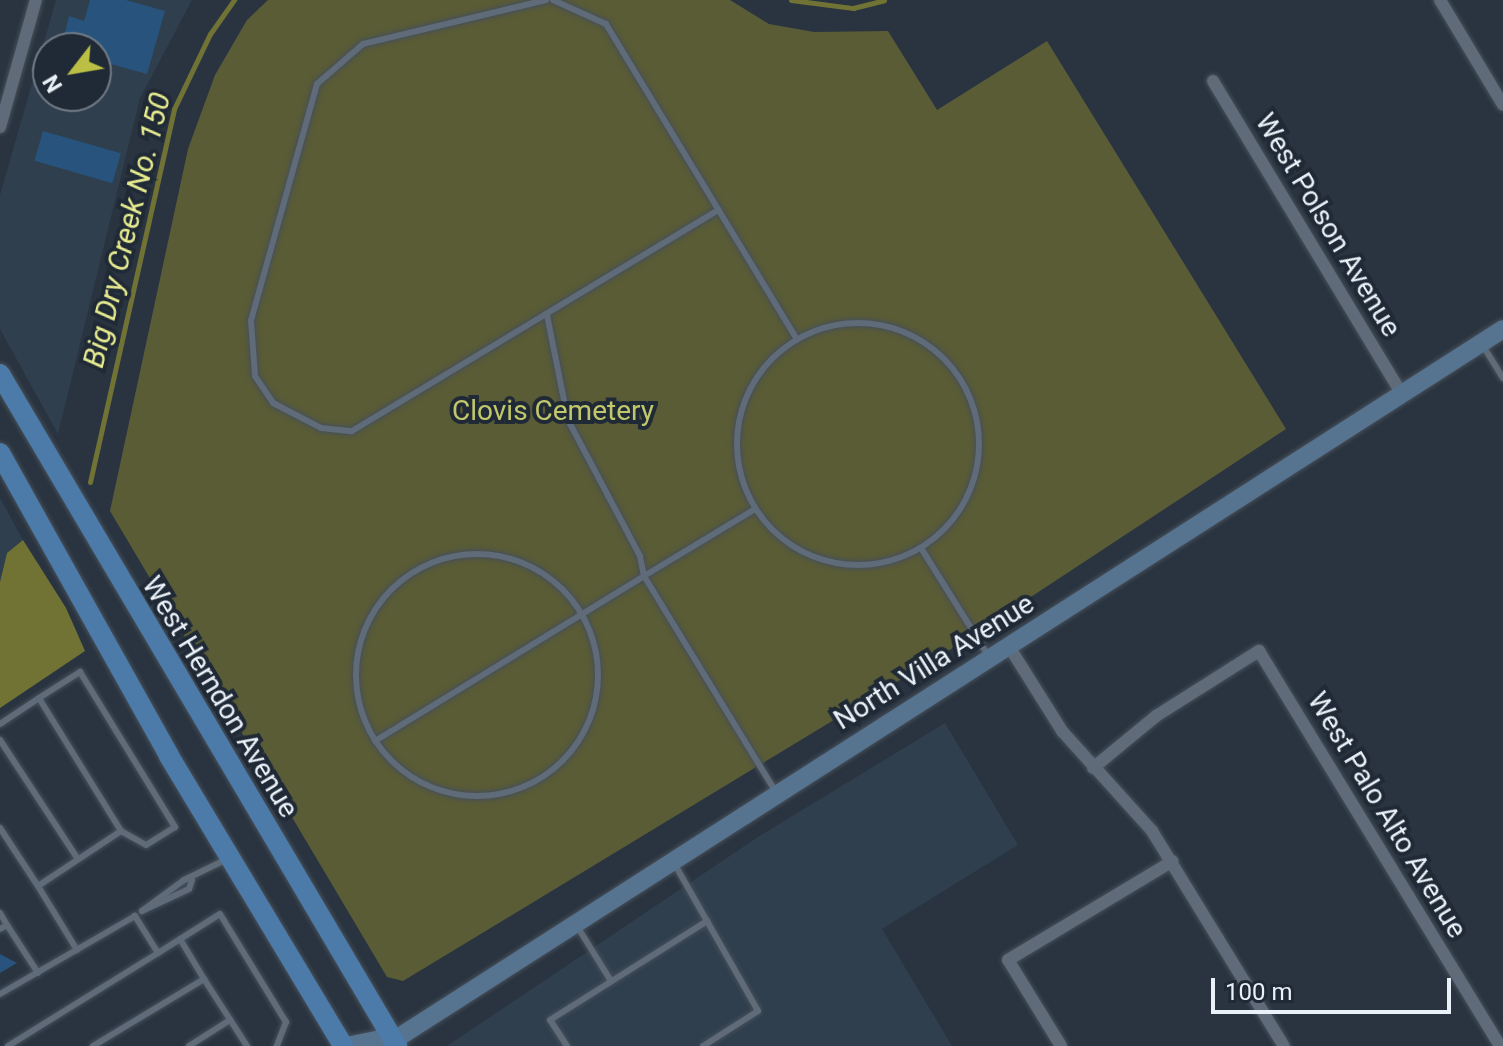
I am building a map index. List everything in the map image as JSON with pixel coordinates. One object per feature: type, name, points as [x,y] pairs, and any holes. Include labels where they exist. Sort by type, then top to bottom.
[{"type":"main road","name":"North Villa Avenue","points":[[345,1046],[391,1043],[575,922],[1010,648],[1503,329]]},
{"type":"main road","name":"West Herndon Avenue","points":[[0,374],[391,1043]]},
{"type":"main road","points":[[0,453],[229,858],[345,1046]]},
{"type":"street","points":[[0,127],[36,0]]},
{"type":"street","points":[[1440,0],[1503,105]]},
{"type":"street","name":"West Polson Avenue","points":[[1213,81],[1401,393]]},
{"type":"street","points":[[1010,648],[1045,706],[1093,768],[1173,861],[1284,1046]]},
{"type":"street","name":"West Palo Alto Avenue","points":[[1093,768],[1156,716],[1259,651],[1500,1046]]},
{"type":"street","points":[[1061,1046],[1008,960],[1173,861]]},
{"type":"lane","points":[[546,0],[363,44],[317,84],[251,321],[255,376],[273,403],[321,428],[352,431],[718,210]]},
{"type":"lane","points":[[553,0],[606,24],[797,340]]},
{"type":"lane","points":[[547,315],[568,420],[640,556],[644,576],[777,794]]},
{"type":"lane","points":[[857,323],[893,328],[926,343],[953,368],[971,400],[979,432],[978,464],[969,496],[951,523],[921,548],[866,566],[834,563],[785,540],[755,509],[739,463],[737,438],[744,402],[761,370],[797,340],[820,329],[857,323]]},
{"type":"lane","points":[[1481,343],[1503,378]]},
{"type":"lane","points":[[375,741],[755,509]]},
{"type":"lane","points":[[921,548],[991,660]]},
{"type":"lane","points":[[462,554],[498,556],[550,580],[582,615],[594,646],[598,680],[592,714],[569,753],[525,787],[493,796],[437,789],[397,767],[375,741],[360,710],[355,675],[360,640],[375,608],[399,582],[418,570],[462,554]]},
{"type":"lane","points":[[0,724],[39,698],[80,672],[175,827],[146,845],[121,831],[39,698]]},
{"type":"lane","points":[[0,740],[78,859]]},
{"type":"lane","points":[[0,828],[77,950]]},
{"type":"lane","points":[[38,886],[121,831]]},
{"type":"lane","points":[[0,994],[139,914],[184,880],[192,880],[229,858]]},
{"type":"lane","points":[[672,860],[758,1011],[703,1046]]},
{"type":"lane","points":[[0,913],[38,973]]},
{"type":"lane","points":[[139,914],[158,953]]},
{"type":"lane","points":[[8,1046],[220,914],[286,1022],[277,1046]]},
{"type":"lane","points":[[567,1046],[550,1020],[707,921]]},
{"type":"lane","points":[[575,922],[611,981]]},
{"type":"lane","points":[[0,929],[7,925]]},
{"type":"lane","points":[[180,939],[247,1046]]},
{"type":"lane","points":[[93,1046],[204,979]]},
{"type":"lane","points":[[189,1046],[230,1020]]},
{"type":"shaded area","points":[[56,0],[192,0],[140,98],[58,434],[0,329],[0,195],[32,84],[32,112],[112,112],[112,32],[47,32]]},
{"type":"shaded area","points":[[0,498],[23,540],[7,553],[0,582]]},
{"type":"shaded area","points":[[23,540],[66,608],[85,651],[0,708],[0,582],[7,553]]},
{"type":"shaded area","points":[[945,723],[1018,845],[882,929],[952,1046],[447,1046],[758,837]]},
{"type":"green space","name":"Clovis Cemetery","points":[[268,0],[730,0],[769,24],[814,32],[888,31],[937,110],[1047,41],[1286,429],[961,643],[403,981],[387,977],[110,511],[188,149],[215,75],[247,20]]},
{"type":"building","points":[[90,0],[126,0],[165,11],[147,74],[112,64],[112,32],[65,32],[69,16],[84,21]]},
{"type":"building","points":[[43,131],[121,153],[112,183],[34,161]]},
{"type":"building","points":[[0,954],[17,963],[0,973]]},
{"type":"waterway","name":"Big Dry Creek No. 150","points":[[90,482],[174,109],[210,34],[234,0]]},
{"type":"waterway","name":"Big Dry Creek No. 150","points":[[791,0],[853,8],[884,0]]}]
